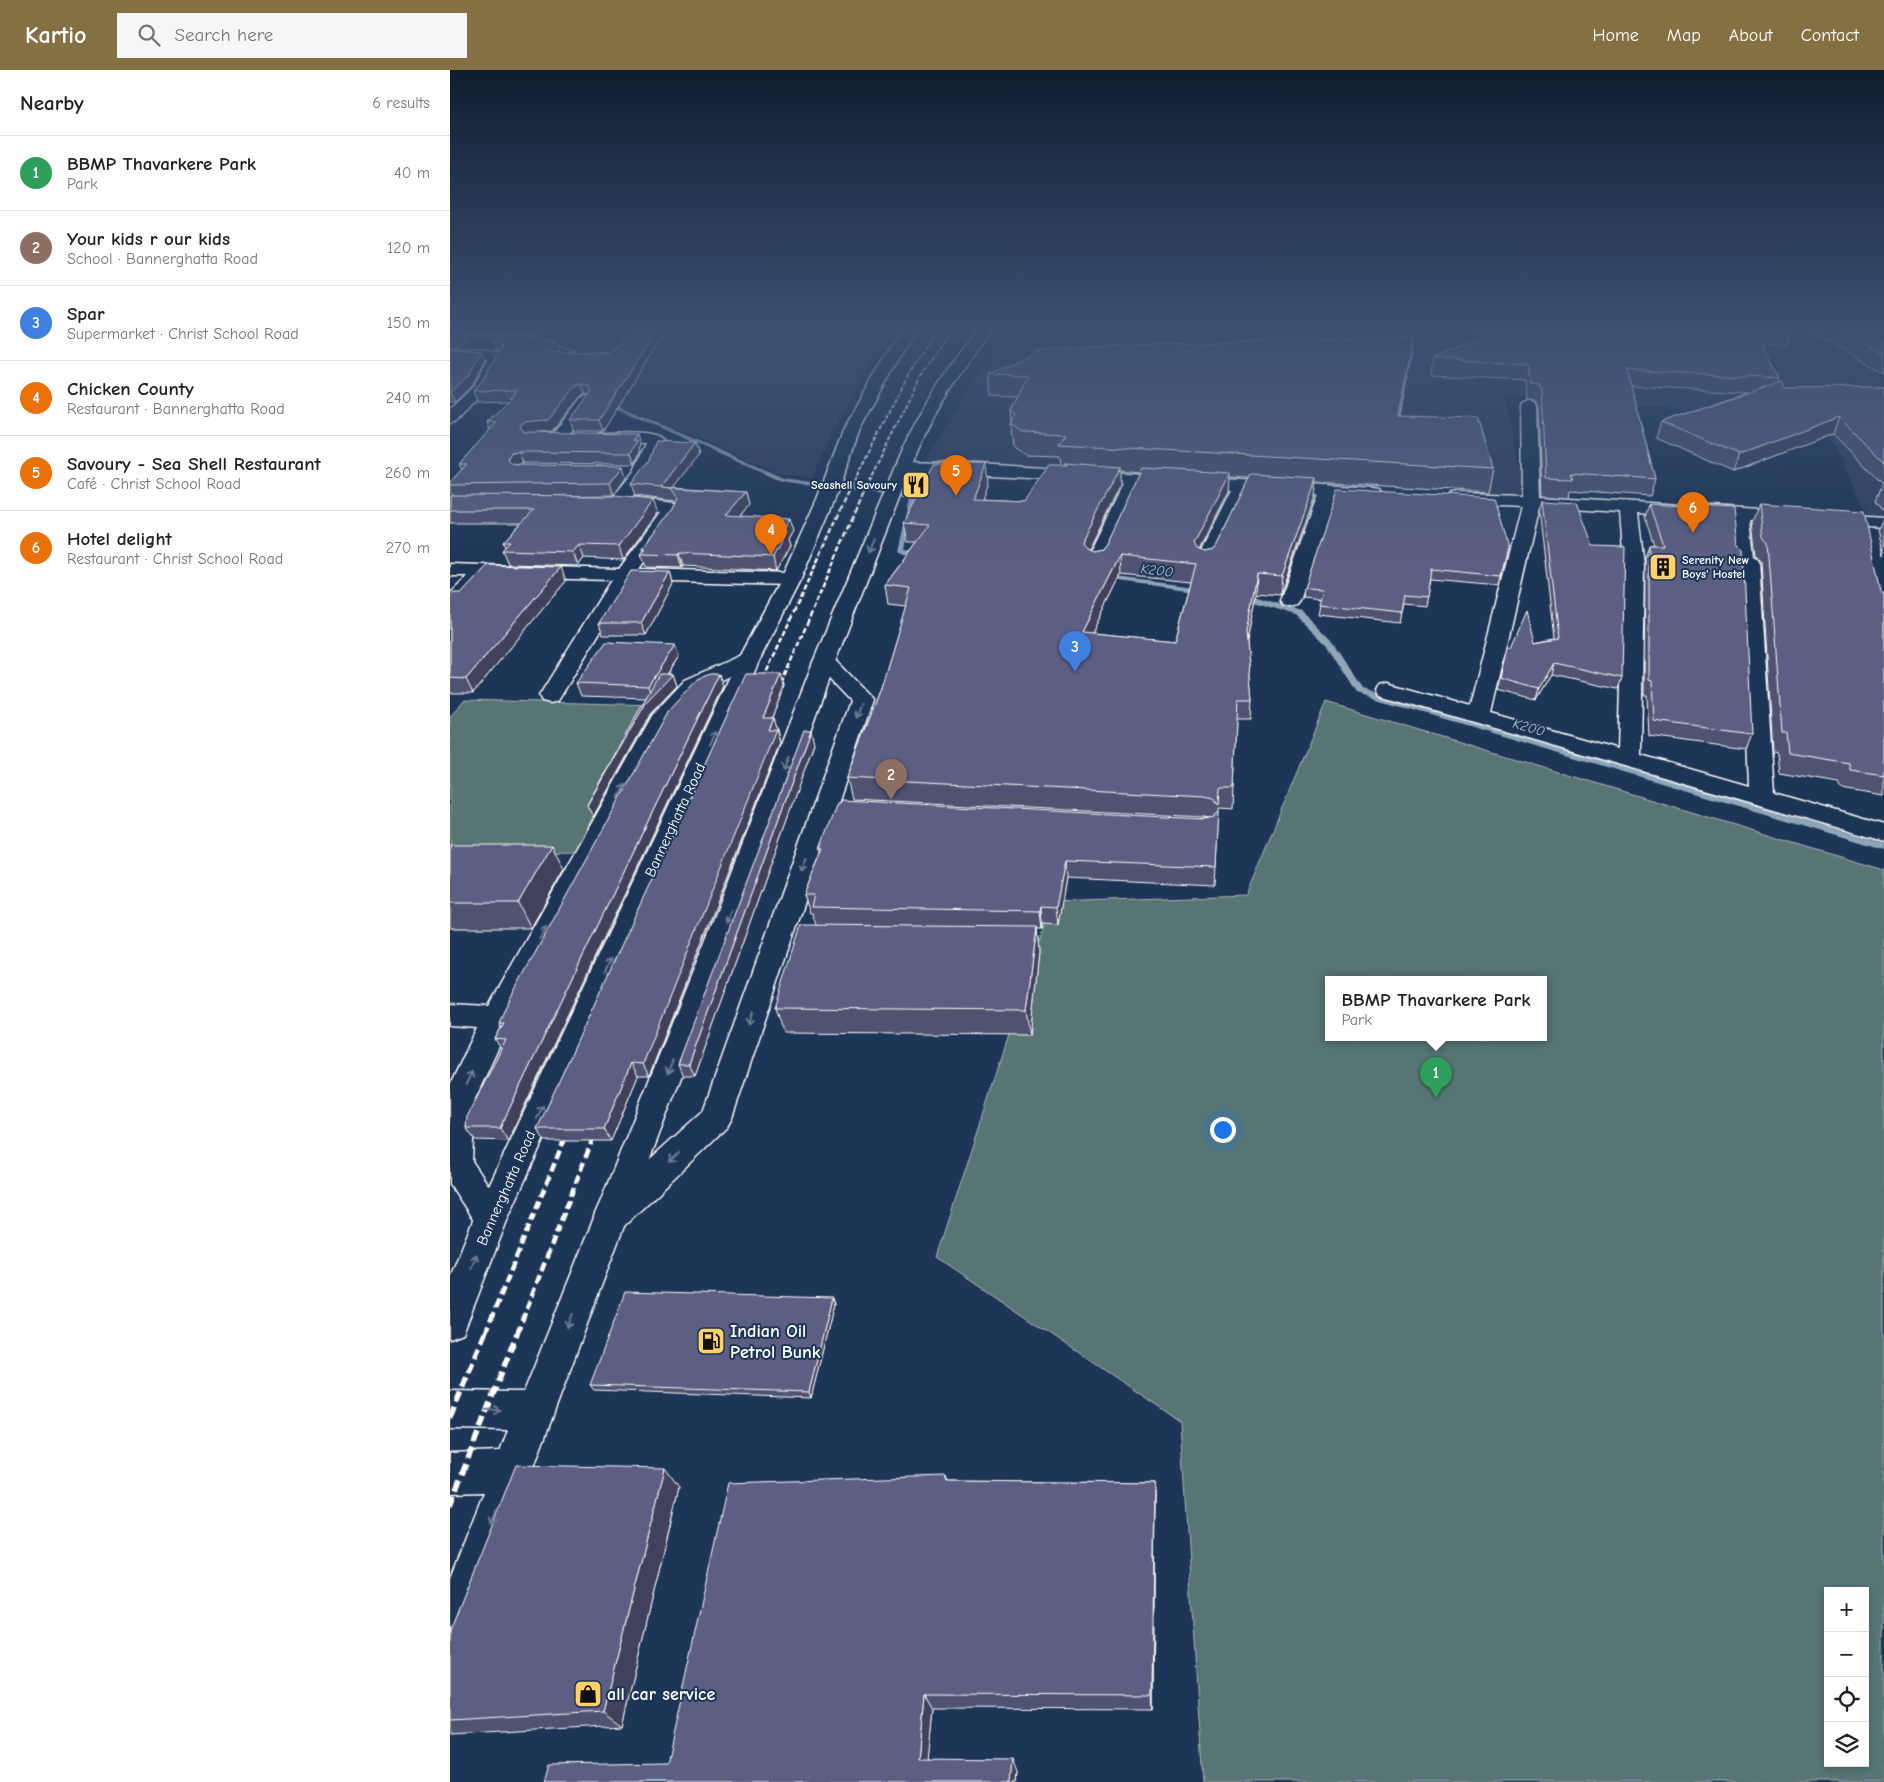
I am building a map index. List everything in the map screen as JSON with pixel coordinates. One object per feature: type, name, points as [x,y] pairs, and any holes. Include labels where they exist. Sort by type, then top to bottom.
[{"type":"street","points":[[450,418],[463,405]]},
{"type":"street","points":[[582,405],[550,438],[651,438],[655,440],[642,471],[620,502]]},
{"type":"street","name":"Bannerghatta Road","points":[[450,1322],[491,1218],[750,657],[791,579],[829,491],[852,429],[865,405]]},
{"type":"street","points":[[450,1634],[721,936],[802,718],[918,430],[933,405]]},
{"type":"street","points":[[1478,716],[1531,501],[1529,406]]},
{"type":"street","points":[[903,467],[979,469],[1385,494]]},
{"type":"street","points":[[622,471],[642,471]]},
{"type":"street","points":[[1094,562],[1134,479]]},
{"type":"street","points":[[1205,563],[1243,485]]},
{"type":"street","points":[[1290,601],[1328,490]]},
{"type":"street","points":[[1442,498],[1531,501],[1875,522],[1870,541]]},
{"type":"street","points":[[550,696],[625,574],[669,516],[671,510],[670,507],[601,502]]},
{"type":"street","points":[[1629,508],[1634,565],[1629,760]]},
{"type":"street","points":[[1740,515],[1745,558],[1749,561],[1762,798]]},
{"type":"street","points":[[450,570],[791,579]]},
{"type":"street","points":[[450,605],[484,571]]},
{"type":"street","points":[[491,1218],[452,1164],[459,1099],[497,1018],[661,719],[694,685],[750,657]]},
{"type":"street","points":[[611,1216],[716,1118],[779,937],[834,808],[862,700],[824,662]]},
{"type":"street","points":[[1388,690],[1884,833]]},
{"type":"street","points":[[779,937],[808,937]]},
{"type":"street","points":[[450,1015],[497,1018]]},
{"type":"street","points":[[450,1410],[536,1411]]},
{"type":"street","points":[[450,1473],[512,1471]]},
{"type":"shaded area","points":[[620,405],[847,405],[833,430],[812,478],[781,474]]},
{"type":"shaded area","points":[[960,405],[1506,405],[1525,495],[925,461]]},
{"type":"shaded area","points":[[1626,405],[1884,405],[1884,517],[1870,517],[1819,419]]},
{"type":"green space","points":[[464,700],[657,705],[605,789],[577,851],[450,853],[450,717]]},
{"type":"green space","points":[[1326,702],[1884,870],[1884,1782],[1203,1782],[1180,1421],[937,1257],[1052,902],[1246,895]]},
{"type":"building","points":[[504,405],[560,405],[548,420],[524,422],[520,426],[524,432],[637,434],[633,440],[637,441],[631,453],[519,452],[511,453],[508,459],[511,464],[518,465],[623,466],[610,483],[450,485],[450,482],[467,464],[459,464],[497,422],[487,422]]},
{"type":"building","points":[[581,405],[609,405],[599,420],[570,420]]},
{"type":"building","points":[[1014,405],[1400,405],[1398,416],[1478,418],[1493,469],[1059,444],[1066,434],[1023,432],[1011,424],[1016,415],[1011,411]]},
{"type":"building","points":[[1543,405],[1636,405],[1655,479],[1571,473],[1573,479],[1546,478]]},
{"type":"building","points":[[1711,405],[1884,405],[1884,462],[1839,417],[1739,455],[1661,422]]},
{"type":"building","points":[[656,441],[695,443],[661,487],[631,484],[649,460]]},
{"type":"building","points":[[1064,463],[1120,467],[1081,542],[1085,548],[1093,551],[1101,549],[1105,544],[1141,468],[1230,473],[1194,543],[1197,549],[1205,552],[1213,550],[1217,545],[1251,474],[1317,478],[1282,576],[1257,574],[1246,632],[1252,699],[1238,699],[1234,788],[1220,788],[1219,805],[1214,798],[1205,796],[847,778],[881,688],[911,588],[885,585],[930,525],[904,523],[934,464],[986,464],[973,499],[1024,501],[1049,465],[1067,465]],"holes":[[[1120,556],[1196,564],[1175,641],[1082,632]]]},
{"type":"building","points":[[661,487],[746,492],[726,515],[789,519],[781,533],[786,533],[773,557],[679,553],[678,555],[641,554],[646,548],[643,548],[673,508],[678,498],[671,488]]},
{"type":"building","points":[[1337,489],[1494,498],[1508,548],[1501,576],[1431,569],[1427,597],[1405,595],[1402,613],[1319,604],[1323,589],[1304,588]]},
{"type":"building","points":[[450,495],[615,496],[653,500],[619,546],[579,545],[573,552],[502,550],[510,542],[503,542],[534,510],[450,510]]},
{"type":"building","points":[[1542,500],[1577,502],[1593,546],[1625,547],[1622,678],[1554,663],[1539,689],[1501,678],[1508,647],[1511,647],[1527,610],[1535,642],[1558,638]]},
{"type":"building","points":[[1649,504],[1734,509],[1738,545],[1743,550],[1752,734],[1654,721],[1652,681],[1649,680],[1649,545],[1663,545]]},
{"type":"building","points":[[1759,504],[1864,511],[1881,591],[1884,595],[1884,775],[1850,770],[1849,763],[1788,753],[1786,733],[1782,733],[1768,543],[1763,537]]},
{"type":"building","points":[[488,565],[561,567],[466,679],[450,678],[450,595],[462,593]]},
{"type":"building","points":[[631,571],[670,572],[641,623],[599,623]]},
{"type":"building","points":[[606,642],[675,645],[648,686],[576,683]]},
{"type":"building","points":[[659,674],[673,674],[647,701],[587,805]]},
{"type":"building","points":[[710,674],[719,674],[500,1128],[466,1128],[467,1117],[506,1040],[495,1039],[504,1023],[499,1023],[506,1006],[668,711],[698,679]]},
{"type":"building","points":[[746,674],[781,674],[763,718],[773,718],[768,730],[776,730],[643,1064],[631,1063],[604,1129],[537,1129]]},
{"type":"building","points":[[804,730],[811,730],[689,1064],[678,1064]]},
{"type":"building","points":[[841,800],[1204,819],[1214,817],[1219,811],[1216,867],[1065,861],[1056,907],[1041,906],[1040,911],[811,907],[814,895],[804,895],[823,849],[820,849],[837,803]]},
{"type":"building","points":[[450,845],[552,845],[518,903],[450,903]]},
{"type":"building","points":[[801,925],[1037,927],[1026,1010],[775,1008]]},
{"type":"building","points":[[625,1292],[832,1298],[809,1392],[590,1385]]},
{"type":"building","points":[[516,1465],[665,1468],[603,1711],[450,1720],[450,1630]]},
{"type":"building","points":[[946,1476],[946,1481],[1155,1483],[1152,1695],[924,1694],[918,1758],[1013,1759],[1011,1782],[544,1782],[549,1765],[666,1763],[728,1483]]},
{"type":"waterway","name":"K200","points":[[613,405],[782,480],[914,498],[901,551],[922,554]]},
{"type":"waterway","name":"K200","points":[[1105,577],[1202,590]]},
{"type":"waterway","name":"K200","points":[[1241,595],[1299,613],[1329,643],[1360,691],[1884,846]]},
{"type":"railway","points":[[849,492],[893,405]]},
{"type":"railway","points":[[863,494],[906,405]]},
{"type":"railway","points":[[760,686],[849,492]]},
{"type":"railway","points":[[778,691],[864,492]]},
{"type":"railway","points":[[485,1334],[569,1128]]},
{"type":"railway","points":[[517,1334],[597,1128]]},
{"type":"railway","points":[[450,1418],[485,1333]]},
{"type":"railway","points":[[450,1505],[517,1333]]},
{"type":"place","name":"Seashell Savoury","points":[[916,485]]},
{"type":"place","name":"Savoury - Sea Shell Restaurant","points":[[956,496]]},
{"type":"place","name":"Hotel delight","points":[[1693,533]]},
{"type":"place","name":"Chicken County","points":[[771,555]]},
{"type":"place","name":"Serenity New Boys' Hostel","points":[[1663,567]]},
{"type":"place","name":"Spar","points":[[1075,672]]},
{"type":"place","name":"Your kids r our kids","points":[[891,800]]},
{"type":"place","name":"BBMP Thavarkere Park","points":[[1436,1098]]},
{"type":"place","name":"Indian Oil Petrol Bunk","points":[[711,1341]]},
{"type":"place","name":"all car service","points":[[588,1694]]}]
